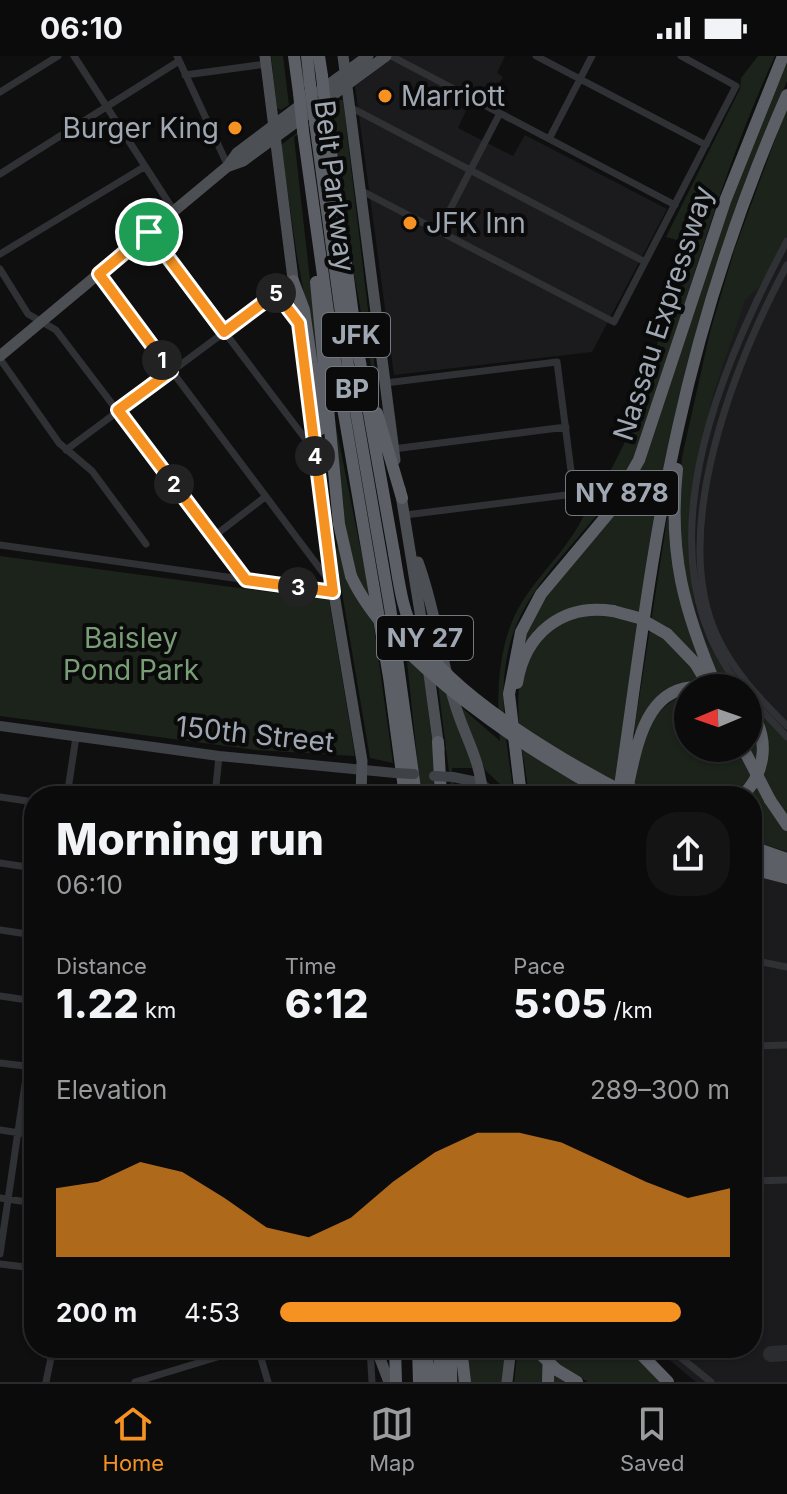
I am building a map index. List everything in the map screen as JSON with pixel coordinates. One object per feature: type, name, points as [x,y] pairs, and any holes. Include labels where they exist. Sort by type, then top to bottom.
[{"type":"highway","name":"Belt Parkway","points":[[297,56],[310,84],[347,355],[390,607],[407,786]]},
{"type":"highway","name":"Belt Parkway","points":[[297,56],[311,191],[407,786]]},
{"type":"highway","name":"JFK","points":[[319,56],[348,277],[408,619],[429,654],[483,702],[546,747],[611,786]]},
{"type":"highway","name":"Nassau Expressway","points":[[520,786],[509,694],[521,632],[541,594],[608,514],[639,460],[731,182],[783,56]]},
{"type":"highway","name":"Nassau Expressway","points":[[620,786],[664,498],[691,375],[733,233],[787,95]]},
{"type":"highway","points":[[311,191],[323,451]]},
{"type":"highway","points":[[348,277],[384,448],[402,498]]},
{"type":"highway","points":[[293,281],[304,310],[336,540],[366,603],[385,626],[456,691],[531,747],[595,786]]},
{"type":"highway","points":[[691,375],[676,478],[674,545],[681,595],[706,674]]},
{"type":"highway","points":[[517,766],[516,689],[529,647],[545,627],[563,616],[587,609],[613,611],[639,618],[667,634],[701,664]]},
{"type":"highway","points":[[630,786],[641,730],[652,710],[674,694]]},
{"type":"highway","points":[[438,742],[443,786]]},
{"type":"highway","points":[[546,747],[626,786]]},
{"type":"highway","points":[[750,762],[787,825]]},
{"type":"highway","points":[[750,786],[758,775],[761,762]]},
{"type":"highway","points":[[762,850],[787,859]]},
{"type":"highway","points":[[762,860],[787,868]]},
{"type":"highway","points":[[762,872],[787,878]]},
{"type":"highway","points":[[418,1358],[419,1382]]},
{"type":"highway","points":[[427,1358],[430,1382]]},
{"type":"highway","points":[[440,1358],[440,1382]]},
{"type":"highway","points":[[451,1358],[451,1382]]},
{"type":"highway","points":[[462,1358],[465,1382]]},
{"type":"highway","points":[[544,1358],[575,1382]]},
{"type":"highway","points":[[548,1382],[549,1358]]},
{"type":"highway","points":[[646,1359],[668,1382]]},
{"type":"highway","points":[[646,1359],[674,1382]]},
{"type":"main road","name":"NY 27","points":[[343,56],[393,449],[438,742]]},
{"type":"main road","points":[[274,131],[368,56]]},
{"type":"main road","points":[[0,357],[228,166],[237,153],[389,56]]},
{"type":"main road","name":"NY 27","points":[[266,60],[299,323],[323,451],[332,588],[362,769],[361,786]]},
{"type":"main road","points":[[408,534],[429,590],[454,702],[481,786]]},
{"type":"main road","name":"150th Street","points":[[0,726],[219,756],[453,777],[473,786]]},
{"type":"main road","points":[[378,1358],[389,1382]]},
{"type":"main road","points":[[507,1382],[510,1358]]},
{"type":"street","points":[[0,92],[58,56]]},
{"type":"street","points":[[74,56],[174,211]]},
{"type":"street","points":[[389,56],[675,205]]},
{"type":"street","points":[[536,56],[706,145]]},
{"type":"street","points":[[549,139],[592,56]]},
{"type":"street","points":[[360,190],[614,322],[736,86],[681,56]]},
{"type":"street","points":[[0,174],[178,58],[228,166]]},
{"type":"street","points":[[185,75],[266,60]]},
{"type":"street","points":[[350,107],[645,262]]},
{"type":"street","points":[[440,229],[500,113]]},
{"type":"street","points":[[0,254],[135,169],[144,167]]},
{"type":"street","points":[[149,232],[224,332],[323,451]]},
{"type":"street","points":[[732,674],[712,644],[698,606],[692,567],[695,507],[720,387],[752,308],[787,241]]},
{"type":"street","points":[[787,265],[749,340],[725,407],[710,474],[700,562],[708,611],[724,651],[751,687],[787,726]]},
{"type":"street","points":[[0,269],[28,314],[56,330],[246,580]]},
{"type":"street","points":[[99,274],[332,588]]},
{"type":"street","points":[[66,450],[293,281]]},
{"type":"street","points":[[276,293],[299,323]]},
{"type":"street","points":[[0,357],[66,450],[92,471],[146,544]]},
{"type":"street","points":[[385,383],[557,362],[574,494],[405,515]]},
{"type":"street","points":[[393,449],[566,427]]},
{"type":"street","points":[[213,537],[265,497]]},
{"type":"street","points":[[0,545],[246,580],[332,588]]},
{"type":"street","points":[[762,711],[787,737]]},
{"type":"street","points":[[69,786],[76,737]]},
{"type":"street","points":[[216,786],[219,756]]},
{"type":"street","points":[[0,797],[24,801]]},
{"type":"street","points":[[0,863],[24,867]]},
{"type":"street","points":[[0,930],[24,934]]},
{"type":"street","points":[[762,962],[787,967]]},
{"type":"street","points":[[0,996],[24,1000]]},
{"type":"street","points":[[762,1046],[787,1045]]},
{"type":"street","points":[[0,1063],[24,1066]]},
{"type":"street","points":[[0,1254],[4,1199],[24,1103]]},
{"type":"street","points":[[0,1130],[24,1134]]},
{"type":"street","points":[[762,1181],[787,1180]]},
{"type":"street","points":[[4,1199],[24,1202]]},
{"type":"street","points":[[0,1264],[24,1267]]},
{"type":"street","points":[[46,1382],[51,1358]]},
{"type":"street","points":[[135,1382],[214,1358]]},
{"type":"street","points":[[261,1358],[268,1382]]},
{"type":"street","points":[[372,1382],[373,1358]]},
{"type":"street","points":[[681,1358],[711,1382]]},
{"type":"shaded area","points":[[395,56],[505,56],[497,73],[503,77],[489,101],[474,93],[458,128],[513,156],[525,135],[667,209],[592,352],[394,375],[355,86]]},
{"type":"shaded area","points":[[787,133],[787,1382],[696,1382],[667,1358],[762,1358],[762,786],[754,786],[754,762],[762,762],[762,674],[719,674],[695,622],[681,565],[685,484]]},
{"type":"green space","points":[[271,56],[283,56],[289,105],[281,110],[277,108]]},
{"type":"green space","points":[[758,56],[775,56],[720,197],[637,450],[609,499],[538,586],[513,634],[504,694],[513,786],[502,786],[485,770],[461,707],[500,741],[499,683],[504,645],[510,627],[528,593],[566,545],[585,513],[589,513],[626,440],[684,261],[684,242],[666,237],[740,89],[741,78]]},
{"type":"green space","points":[[787,58],[787,81],[745,183],[697,333],[617,786],[528,786],[518,710],[521,676],[531,648],[557,614],[534,631],[519,655],[533,615],[642,466],[718,233]]},
{"type":"green space","points":[[343,100],[381,419],[354,275],[332,110],[294,137],[324,405],[281,145]]},
{"type":"green space","points":[[787,107],[787,235],[759,287],[745,300],[713,395],[694,484],[689,552],[695,611],[707,644],[726,674],[715,674],[681,574],[678,504],[682,457],[710,332],[734,251]]},
{"type":"green space","points":[[332,407],[369,591],[393,763],[370,758],[335,551],[345,538]]},
{"type":"green space","points":[[671,494],[678,578],[687,618],[701,658],[697,660],[670,630],[664,636],[678,647],[698,674],[674,674],[674,690],[656,702],[638,732],[634,731]]},
{"type":"green space","name":"Baisley Pond Park","points":[[0,556],[329,600],[355,756],[256,750],[0,716]]},
{"type":"green space","points":[[429,613],[473,768],[452,768],[454,786],[451,786]]},
{"type":"green space","points":[[406,652],[423,669],[438,786],[420,786]]},
{"type":"green space","points":[[674,700],[674,762],[755,762],[744,786],[631,786],[645,735],[660,711]]},
{"type":"green space","points":[[764,719],[787,741],[787,851],[762,844],[762,786],[754,786],[759,762],[762,762]]},
{"type":"green space","points":[[456,1358],[505,1358],[503,1382],[456,1382]]},
{"type":"green space","points":[[517,1358],[544,1358],[543,1382],[514,1382]]},
{"type":"green space","points":[[555,1358],[638,1358],[663,1382],[588,1382],[565,1368],[557,1376],[565,1382],[554,1382]]},
{"type":"taxiway","points":[[771,1354],[787,1353]]},
{"type":"place","name":"Marriott","points":[[385,96]]},
{"type":"place","name":"Burger King","points":[[235,128]]},
{"type":"place","name":"JFK Inn","points":[[410,223]]},
{"type":"route","points":[[149,232],[224,332],[276,293],[299,323],[333,592],[246,580],[118,410],[171,371],[99,274],[149,232]]}]
